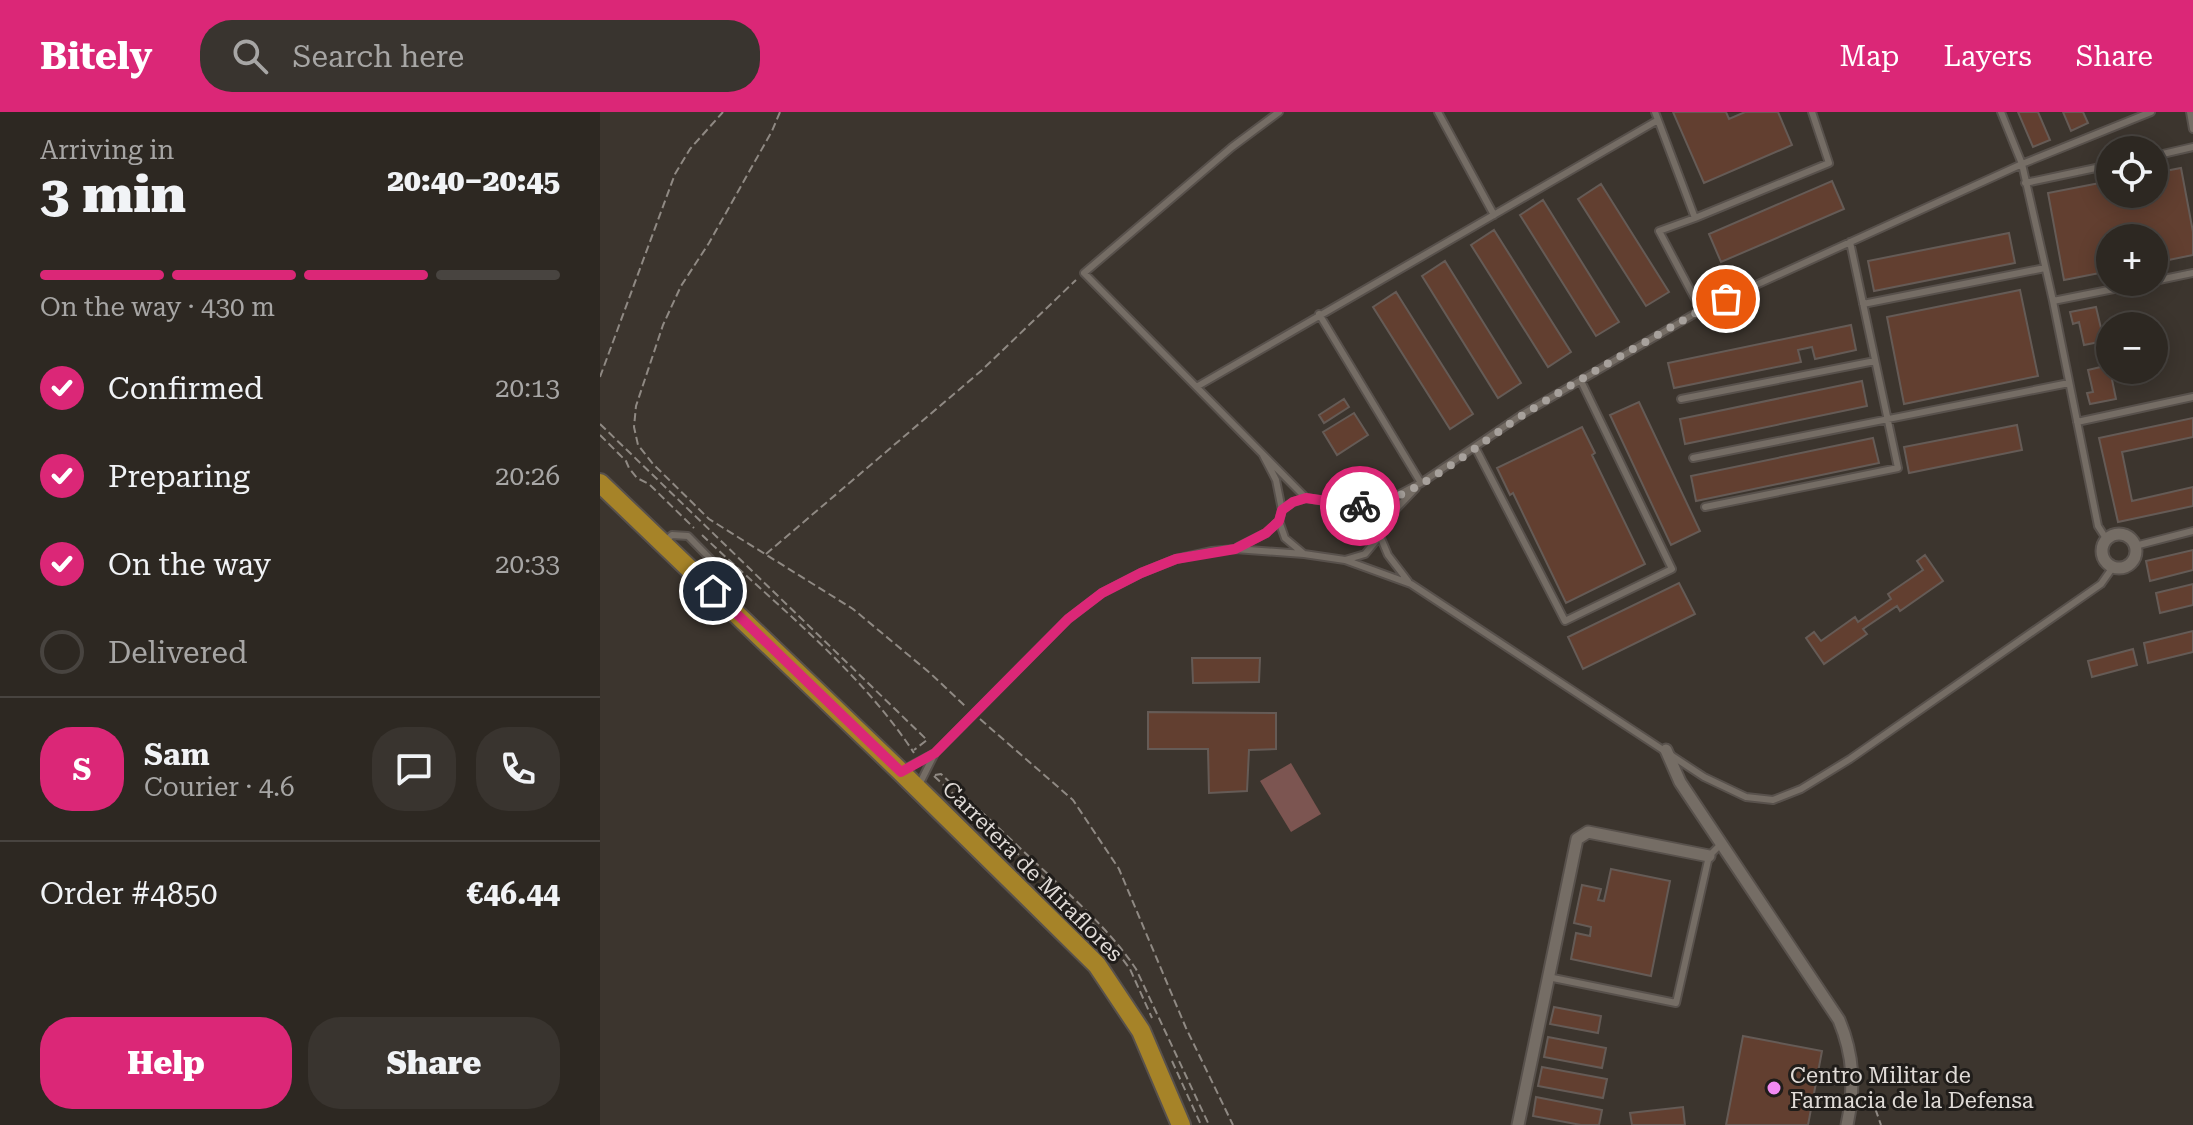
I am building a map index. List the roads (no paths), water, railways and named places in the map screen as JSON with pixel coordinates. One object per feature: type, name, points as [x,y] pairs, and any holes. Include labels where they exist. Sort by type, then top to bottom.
[{"type":"main road","name":"Carretera de Miraflores","points":[[600,483],[1097,965],[1141,1031],[1181,1125]]},
{"type":"street","points":[[2120,534],[2132,540],[2135,546],[2136,553],[2131,564],[2119,569],[2107,564],[2102,552],[2107,540],[2120,534]]},
{"type":"street","points":[[1666,750],[1680,782],[1839,1020],[1850,1046],[1854,1070],[1847,1125]]},
{"type":"street","points":[[1518,1125],[1577,839],[1588,832],[1709,856]]},
{"type":"lane","points":[[1279,112],[1232,147],[1084,273],[1306,498]]},
{"type":"lane","points":[[1438,112],[1494,215]]},
{"type":"lane","points":[[1701,310],[1659,231],[1829,163],[1812,112]]},
{"type":"lane","points":[[2001,112],[2022,164],[2098,526],[2107,540]]},
{"type":"lane","points":[[1282,510],[1306,498],[1364,507],[1387,501],[1701,310],[2022,164],[2151,112]]},
{"type":"lane","points":[[2190,112],[2193,129]]},
{"type":"lane","points":[[1198,386],[1494,215],[1657,116],[1695,218]]},
{"type":"lane","points":[[2168,153],[2193,147]]},
{"type":"lane","points":[[2025,183],[2096,168]]},
{"type":"lane","points":[[1705,507],[1898,468],[1850,242]]},
{"type":"lane","points":[[1863,304],[2045,268]]},
{"type":"lane","points":[[2168,278],[2193,273]]},
{"type":"lane","points":[[2053,301],[2096,293]]},
{"type":"lane","points":[[1319,314],[1421,483]]},
{"type":"lane","points":[[1681,399],[1875,361]]},
{"type":"lane","points":[[1475,447],[1565,621],[1672,569],[1581,381]]},
{"type":"lane","points":[[1693,458],[2069,383]]},
{"type":"lane","points":[[2077,422],[2193,397]]},
{"type":"lane","points":[[1235,549],[1266,533],[1279,521],[1282,510],[1276,480],[1260,448]]},
{"type":"lane","points":[[1345,560],[1365,554],[1395,510],[1421,483]]},
{"type":"lane","points":[[1364,507],[1376,517],[1388,555],[1411,584]]},
{"type":"lane","points":[[1279,521],[1285,538],[1304,554]]},
{"type":"lane","points":[[2135,546],[2193,531]]},
{"type":"lane","points":[[901,772],[935,753],[1068,619],[1102,593],[1176,559],[1235,549],[1345,560],[1411,584],[1704,777],[1746,797],[1773,800],[1801,789],[1850,759],[2101,584],[2113,567]]},
{"type":"lane","points":[[917,788],[935,753]]},
{"type":"lane","points":[[1548,977],[1676,1003],[1709,856],[1722,843]]},
{"type":"place","name":"Centro Militar de Farmacia de la Defensa","points":[[1774,1088]]}]
